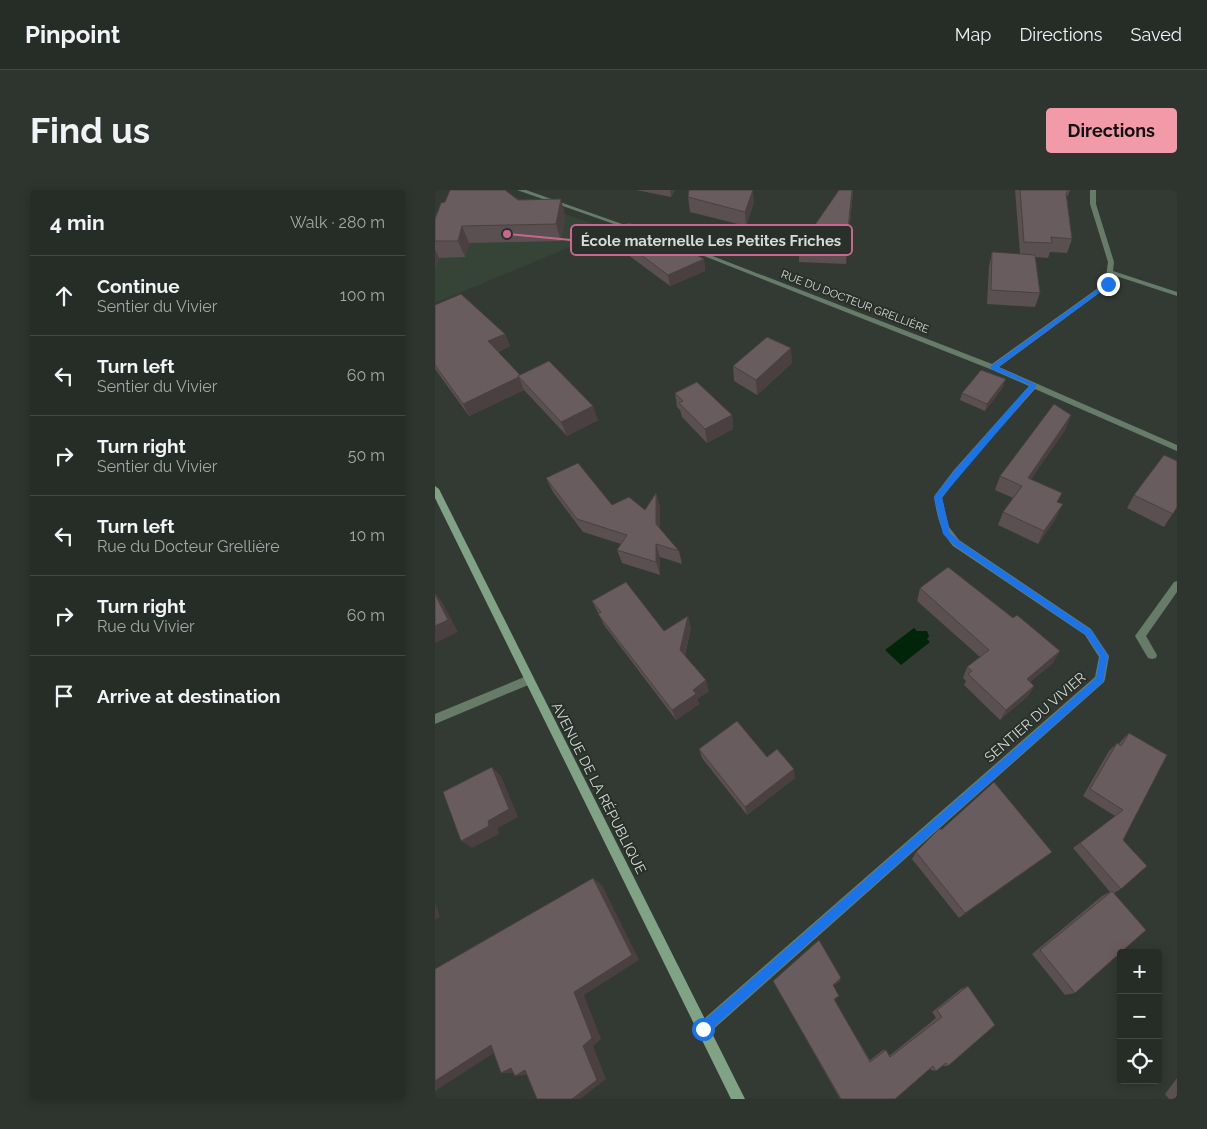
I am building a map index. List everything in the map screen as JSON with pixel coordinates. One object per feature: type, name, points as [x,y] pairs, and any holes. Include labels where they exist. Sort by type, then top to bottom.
[{"type":"main road","name":"AVENUE DE LA RÉPUBLIQUE","points":[[435,489],[738,1099]]},
{"type":"street","points":[[520,190],[645,232]]},
{"type":"street","points":[[993,367],[1108,284],[1111,262],[1093,204],[1093,190]]},
{"type":"street","name":"RUE DU DOCTEUR GRELLIÈRE","points":[[654,236],[993,367],[1177,448]]},
{"type":"street","points":[[1110,272],[1177,294]]},
{"type":"street","name":"SENTIER DU VIVIER","points":[[703,1029],[1100,679],[1104,656],[1089,632],[956,543],[947,534],[943,523],[938,497],[957,472],[1034,385]]},
{"type":"street","points":[[1152,656],[1140,636],[1177,585]]},
{"type":"street","points":[[435,719],[529,680]]},
{"type":"shaded area","points":[[496,190],[611,230],[435,303],[435,213]]},
{"type":"shaded area","points":[[914,628],[917,631],[927,631],[929,636],[927,639],[930,642],[901,665],[885,650]]},
{"type":"building","points":[[450,190],[505,190],[518,200],[561,199],[556,224],[462,226],[458,241],[435,241],[435,219],[441,203],[445,202]]},
{"type":"building","points":[[689,190],[753,190],[745,212],[688,197]]},
{"type":"building","points":[[839,190],[852,190],[846,250],[799,248]]},
{"type":"building","points":[[1020,190],[1068,190],[1066,194],[1072,239],[1051,237],[1052,243],[1024,242]]},
{"type":"building","points":[[629,223],[651,230],[704,259],[668,275],[609,231]]},
{"type":"building","points":[[992,252],[1035,255],[1040,293],[991,290]]},
{"type":"building","points":[[461,294],[505,334],[488,341],[520,375],[463,404],[435,365],[435,305]]},
{"type":"building","points":[[767,337],[791,348],[756,380],[733,366]]},
{"type":"building","points":[[549,361],[593,406],[561,422],[518,376]]},
{"type":"building","points":[[981,370],[1006,379],[987,404],[962,393]]},
{"type":"building","points":[[697,382],[732,415],[705,429],[679,403],[683,401],[675,393]]},
{"type":"building","points":[[1054,404],[1071,415],[1028,478],[1062,493],[1057,502],[1063,504],[1044,531],[1003,512],[1022,486],[1000,476]]},
{"type":"building","points":[[1164,455],[1177,461],[1177,507],[1173,514],[1134,495]]},
{"type":"building","points":[[578,463],[612,505],[629,497],[645,510],[656,493],[656,524],[679,551],[656,544],[656,562],[617,550],[627,535],[577,519],[546,478]]},
{"type":"building","points":[[948,567],[1013,618],[1017,615],[1060,651],[1027,679],[1034,686],[1006,710],[968,674],[972,671],[967,667],[989,650],[920,588]]},
{"type":"building","points":[[626,582],[664,631],[688,616],[680,650],[706,680],[693,690],[696,694],[672,710],[598,614],[601,612],[592,601]]},
{"type":"building","points":[[435,594],[448,620],[435,626]]},
{"type":"building","points":[[737,721],[767,757],[777,749],[794,769],[745,807],[699,749]]},
{"type":"building","points":[[1129,733],[1167,755],[1123,840],[1147,866],[1121,889],[1080,843],[1123,810],[1090,789],[1117,743],[1121,746]]},
{"type":"building","points":[[492,767],[509,809],[488,821],[489,826],[461,841],[443,792]]},
{"type":"building","points":[[994,782],[1052,852],[965,913],[916,852],[940,828],[941,830]]},
{"type":"building","points":[[593,878],[632,955],[574,992],[592,1038],[583,1046],[597,1080],[572,1099],[537,1099],[525,1070],[515,1076],[511,1068],[501,1073],[491,1045],[435,1081],[435,969]]},
{"type":"building","points":[[1112,891],[1146,930],[1125,949],[1117,949],[1117,956],[1075,993],[1040,950]]},
{"type":"building","points":[[819,940],[841,978],[833,985],[839,996],[834,999],[870,1062],[886,1050],[890,1057],[942,1017],[937,1010],[968,986],[995,1025],[948,1066],[946,1063],[936,1071],[933,1066],[895,1099],[841,1099],[773,981]]},
{"type":"place","name":"École maternelle Les Petites Friches","points":[[507,234]]},
{"type":"route","points":[[703,1029],[1100,679],[1104,656],[1089,632],[956,543],[947,534],[938,497],[957,472],[1034,385],[993,367],[1108,284]]}]
